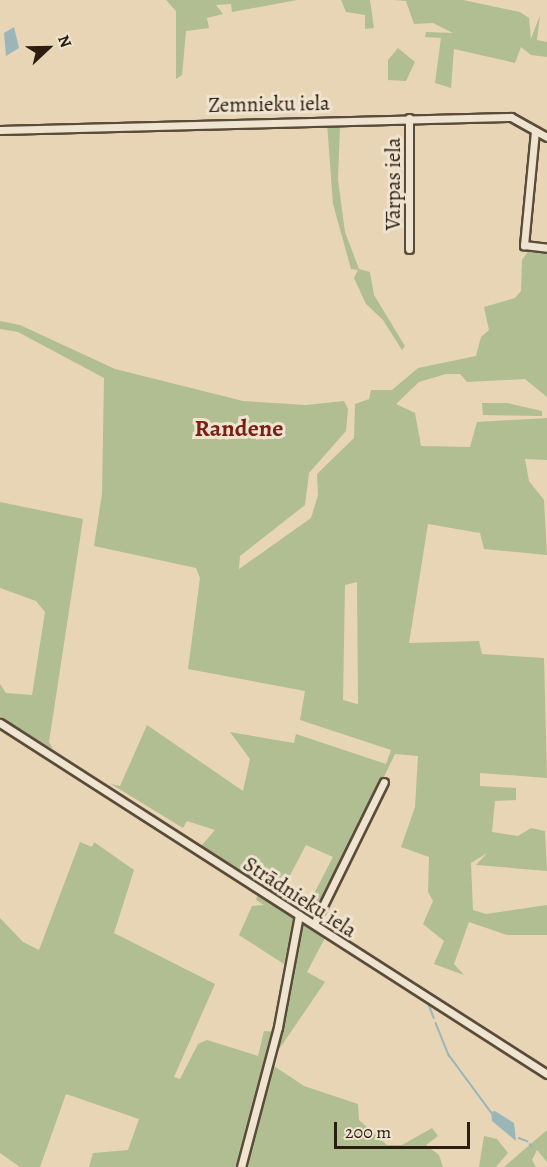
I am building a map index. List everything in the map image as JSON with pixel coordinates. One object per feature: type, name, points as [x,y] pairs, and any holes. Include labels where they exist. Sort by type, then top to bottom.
[{"type":"street","name":"Zemnieku iela","points":[[0,129],[409,117],[511,117],[547,137]]},
{"type":"street","name":"Vārpas iela","points":[[409,117],[409,249]]},
{"type":"street","points":[[535,131],[524,244],[547,248]]},
{"type":"street","name":"Strādnieku iela","points":[[0,723],[547,1074]]},
{"type":"street","points":[[314,924],[384,782]]},
{"type":"street","points":[[241,1167],[278,1028],[299,915]]},
{"type":"green space","points":[[166,0],[297,0],[232,12],[231,4],[216,5],[223,14],[207,18],[209,28],[186,31],[182,75],[176,79],[176,11]]},
{"type":"green space","points":[[341,0],[370,0],[374,28],[365,29],[365,15],[346,12]]},
{"type":"green space","points":[[393,0],[463,0],[520,12],[529,18],[531,39],[540,15],[537,40],[547,42],[547,57],[531,55],[521,47],[515,63],[454,49],[451,88],[435,83],[441,38],[425,37],[426,32],[453,33],[433,23],[414,24],[406,1]]},
{"type":"green space","points":[[398,48],[415,62],[406,81],[388,80],[388,60]]},
{"type":"green space","points":[[327,123],[340,126],[338,180],[345,232],[359,269],[370,272],[374,295],[405,346],[402,350],[383,320],[366,304],[354,278],[358,270],[351,269],[333,204]]},
{"type":"green space","points":[[529,250],[547,252],[547,397],[525,379],[467,382],[460,374],[446,374],[419,382],[396,404],[415,413],[421,446],[470,447],[477,422],[547,418],[547,460],[525,459],[529,481],[544,500],[547,555],[484,549],[480,533],[428,524],[409,643],[479,641],[482,654],[544,658],[547,778],[480,773],[480,786],[516,788],[516,800],[495,801],[492,832],[518,836],[531,828],[545,831],[547,871],[476,865],[487,853],[471,863],[473,910],[486,914],[547,905],[547,935],[507,935],[469,922],[454,964],[464,975],[434,964],[444,941],[423,924],[433,901],[428,892],[429,857],[401,847],[415,807],[418,756],[395,754],[315,919],[304,913],[333,857],[306,845],[278,898],[207,853],[201,846],[215,830],[187,821],[183,828],[111,784],[120,786],[147,725],[243,791],[250,759],[230,732],[294,743],[296,734],[386,764],[391,750],[300,720],[305,691],[188,669],[200,578],[196,568],[94,546],[102,494],[104,378],[18,332],[0,329],[0,321],[20,325],[115,369],[243,401],[306,405],[344,401],[348,409],[346,431],[309,473],[305,505],[240,556],[239,569],[311,518],[318,495],[317,474],[354,438],[355,404],[369,399],[371,390],[392,390],[418,368],[476,356],[481,337],[489,330],[484,307],[515,298],[521,291],[522,260]],"holes":[[[357,582],[358,704],[343,700],[345,585]]]},
{"type":"green space","points":[[482,403],[507,403],[542,411],[542,416],[483,415]]},
{"type":"green space","points":[[0,502],[83,519],[49,742],[53,749],[0,718],[0,684],[6,693],[32,695],[45,612],[36,601],[0,588]]},
{"type":"green space","points":[[80,842],[92,847],[94,842],[134,870],[114,933],[215,984],[174,1077],[180,1079],[198,1044],[207,1040],[258,1056],[264,1031],[274,1032],[238,1167],[89,1167],[93,1153],[128,1150],[139,1119],[66,1094],[40,1167],[20,1167],[0,1153],[0,918],[23,942],[39,950]]},
{"type":"green space","points":[[258,893],[294,915],[284,964],[239,935],[252,906],[264,905],[256,900]]},
{"type":"green space","points":[[305,922],[327,934],[307,972],[325,982],[273,1058],[300,923]]},
{"type":"green space","points":[[271,1064],[304,1086],[358,1104],[359,1120],[387,1145],[402,1145],[432,1128],[438,1136],[426,1145],[439,1155],[443,1167],[243,1167]]},
{"type":"green space","points":[[547,1130],[547,1162],[537,1150],[532,1160],[536,1167],[504,1167]]},
{"type":"green space","points":[[484,1136],[497,1139],[508,1153],[496,1167],[479,1167]]},
{"type":"water","points":[[14,27],[19,48],[6,56],[4,33]]},
{"type":"water","points":[[495,1111],[514,1123],[516,1141],[492,1121],[491,1112]]},
{"type":"waterway","points":[[428,1002],[434,1018]]},
{"type":"waterway","points":[[436,1023],[449,1055],[491,1112]]},
{"type":"waterway","points":[[519,1138],[527,1141]]},
{"type":"district","name":"Randene","points":[[239,429]]}]
